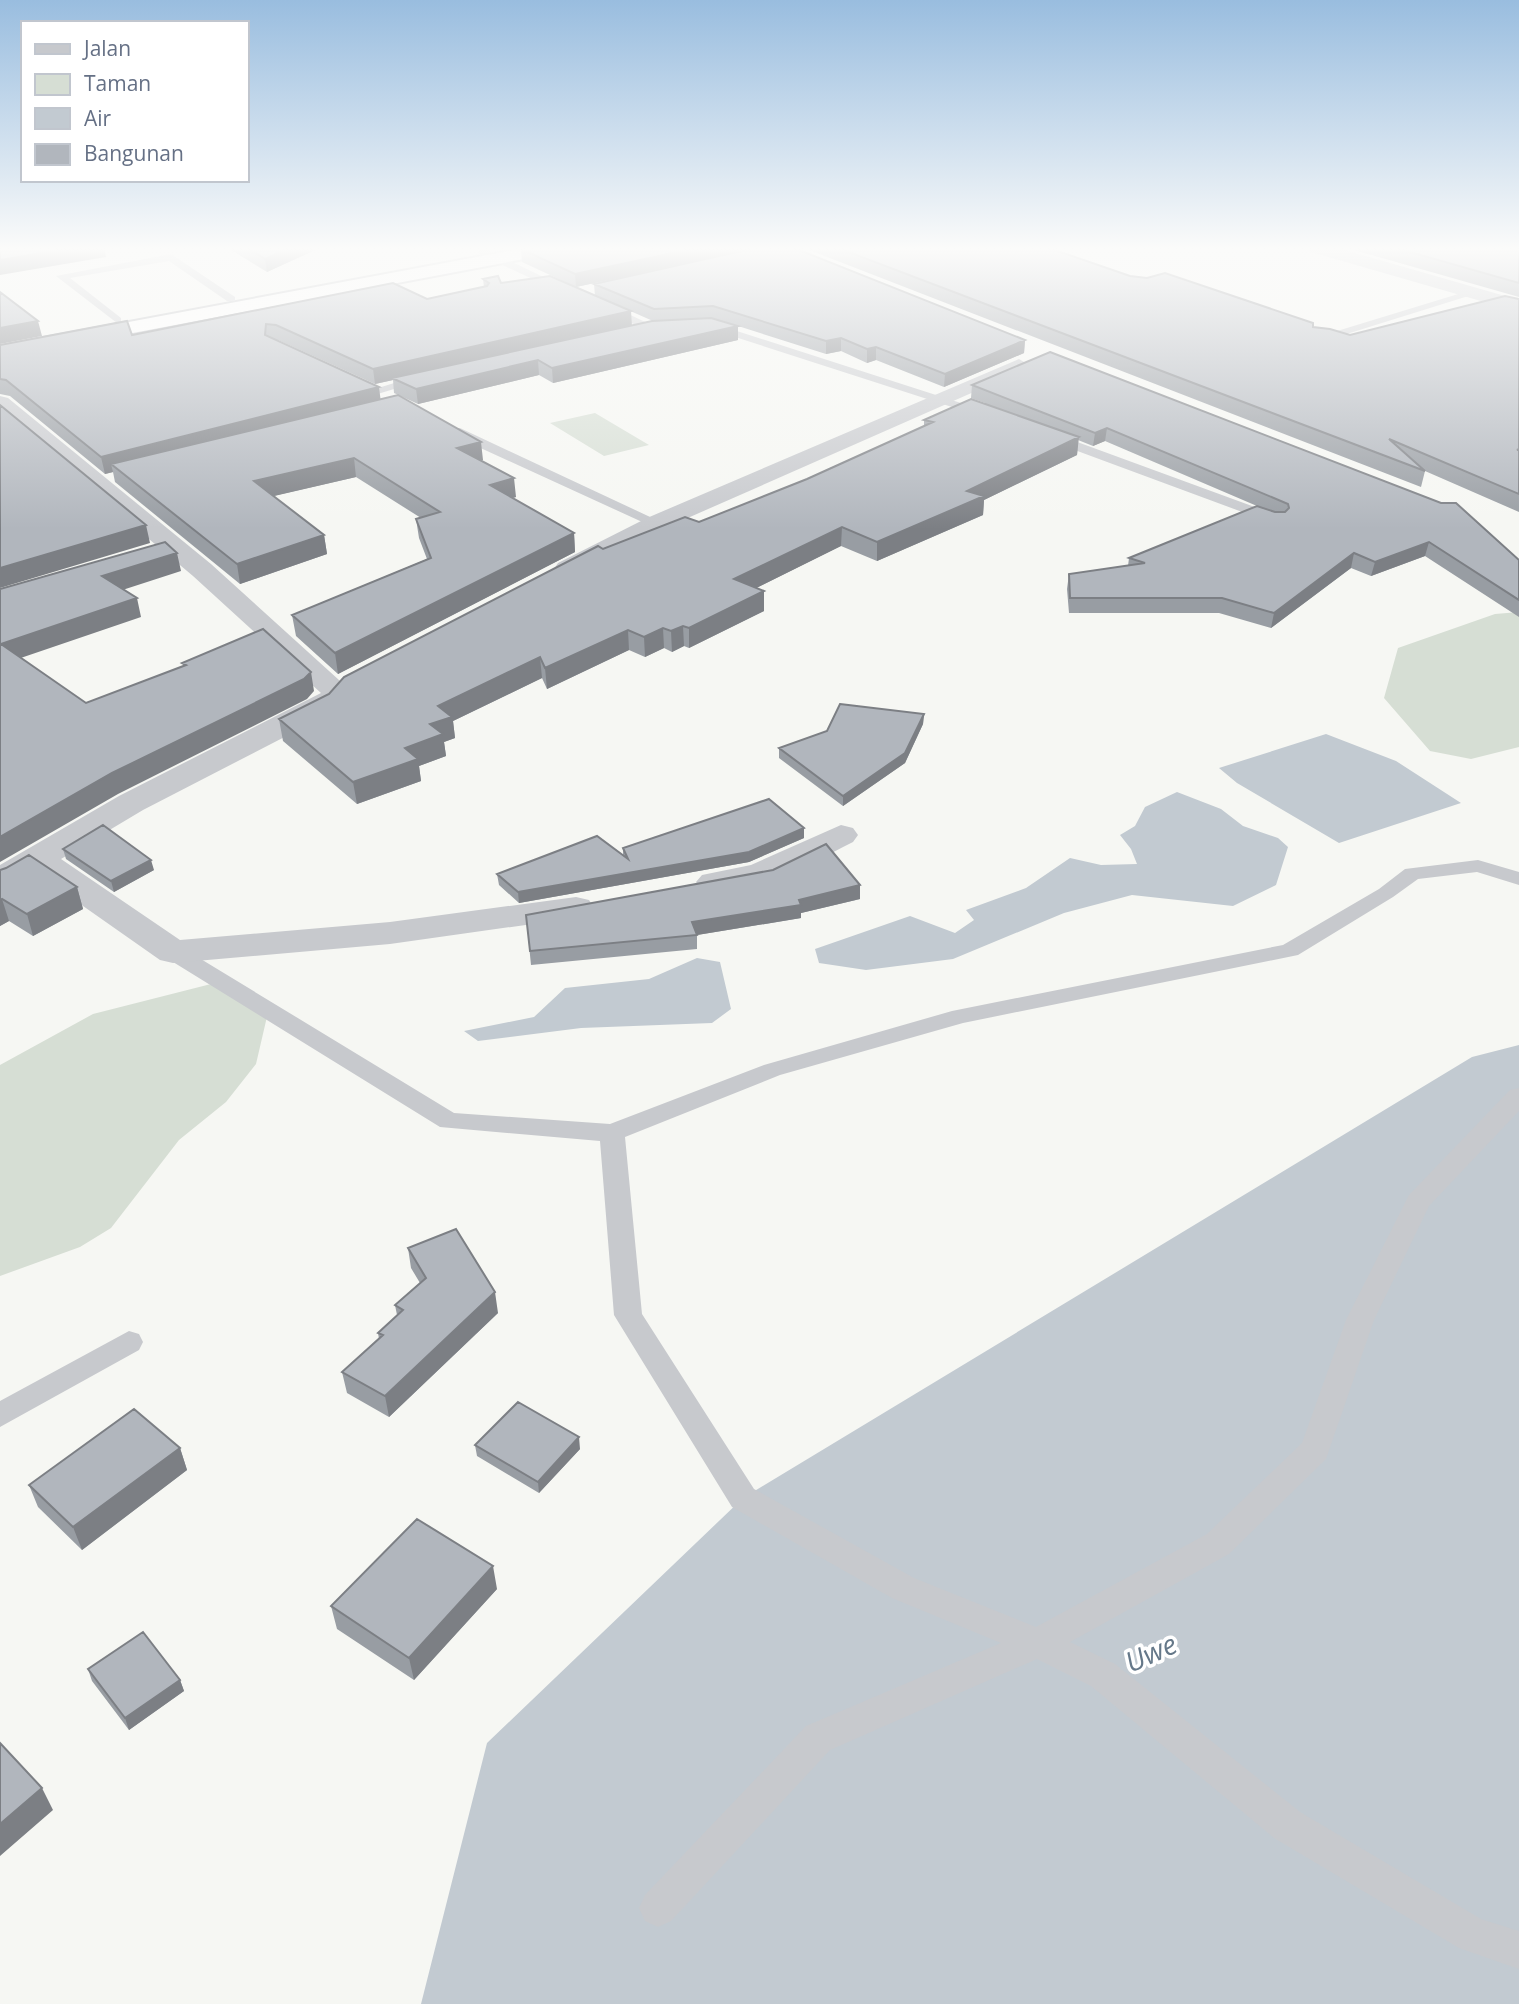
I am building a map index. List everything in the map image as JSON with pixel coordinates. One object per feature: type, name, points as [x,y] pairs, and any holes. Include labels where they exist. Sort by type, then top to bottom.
[{"type":"highway","points":[[0,352],[46,342]]},
{"type":"street","points":[[545,581],[656,523],[942,398],[1034,349]]},
{"type":"street","points":[[0,403],[101,479],[162,551],[347,683],[320,707],[131,803],[0,880]]},
{"type":"street","points":[[684,888],[760,874],[841,835]]},
{"type":"street","points":[[38,859],[173,952],[390,933],[609,902]]},
{"type":"lane","points":[[765,342],[1007,421]]},
{"type":"lane","points":[[390,401],[365,389],[432,377]]},
{"type":"lane","points":[[436,422],[656,523]]},
{"type":"lane","points":[[1033,430],[1277,520]]},
{"type":"lane","points":[[173,952],[449,1121],[612,1133],[772,1070],[960,1016],[1290,950],[1386,893],[1412,873],[1478,866],[1519,879]]},
{"type":"lane","points":[[658,1908],[818,1738],[1038,1643],[1218,1544],[1315,1450],[1360,1320],[1418,1201],[1519,1096]]},
{"type":"lane","points":[[612,1133],[628,1315],[743,1498],[903,1588],[1038,1643],[1103,1675],[1287,1825],[1472,1935],[1519,1950]]},
{"type":"lane","points":[[0,1415],[129,1342]]},
{"type":"green space","points":[[595,413],[649,445],[604,456],[550,423]]},
{"type":"green space","points":[[1519,612],[1519,747],[1471,759],[1430,751],[1384,698],[1398,648],[1495,614]]},
{"type":"green space","points":[[211,984],[269,1008],[256,1064],[226,1102],[179,1140],[111,1228],[80,1247],[0,1276],[0,1065],[93,1014]]},
{"type":"water","points":[[1326,734],[1396,761],[1461,803],[1339,843],[1237,783],[1219,768]]},
{"type":"water","points":[[1177,792],[1221,809],[1243,826],[1278,838],[1288,847],[1276,885],[1233,906],[1132,895],[1064,913],[953,959],[866,970],[819,963],[815,949],[910,916],[955,933],[974,920],[966,910],[1026,888],[1070,858],[1101,865],[1137,864],[1131,849],[1120,835],[1135,826],[1145,807]]},
{"type":"water","points":[[697,958],[720,962],[731,1009],[712,1023],[581,1028],[478,1041],[464,1031],[534,1017],[565,988],[649,979]]},
{"type":"water","name":"Uwe","points":[[1519,1045],[1519,2004],[421,2004],[487,1743],[743,1498],[1472,1057]]},
{"type":"building","points":[[18,342],[279,342],[379,387],[101,457],[6,380],[0,379],[0,345]]},
{"type":"building","points":[[312,342],[495,342],[373,369]]},
{"type":"building","points":[[558,342],[669,342],[552,368],[538,360],[416,389],[392,378]]},
{"type":"building","points":[[849,342],[1021,342],[945,374],[876,347],[867,349]]},
{"type":"building","points":[[1084,342],[1519,342],[1519,494],[1389,439],[1425,471]]},
{"type":"building","points":[[1050,352],[1441,503],[1456,503],[1519,560],[1519,600],[1429,542],[1375,562],[1354,553],[1274,613],[1222,598],[1070,598],[1069,574],[1145,563],[1129,558],[1257,506],[1275,512],[1285,512],[1289,508],[1288,504],[1107,428],[1095,433],[972,385]]},
{"type":"building","points":[[398,395],[481,442],[457,448],[514,478],[490,485],[574,533],[335,653],[292,615],[431,558],[416,519],[440,512],[354,458],[254,481],[324,535],[237,564],[111,464]]},
{"type":"building","points":[[971,399],[1079,437],[967,491],[984,496],[877,542],[842,527],[734,579],[764,591],[689,628],[683,626],[671,631],[663,628],[644,637],[628,630],[545,668],[540,657],[438,706],[452,717],[430,724],[443,734],[405,748],[418,759],[353,782],[279,719],[329,694],[344,677],[598,546],[603,549],[685,517],[699,522],[807,479],[933,422],[924,420]]},
{"type":"building","points":[[0,405],[146,525],[0,568]]},
{"type":"building","points":[[165,542],[177,553],[102,576],[137,598],[1,644],[86,703],[186,665],[182,663],[263,629],[311,672],[304,679],[112,773],[0,837],[0,589]]},
{"type":"building","points":[[840,704],[924,714],[905,753],[843,796],[779,748],[827,731]]},
{"type":"building","points":[[769,799],[804,828],[749,852],[518,892],[497,874],[597,836],[628,859],[623,848]]},
{"type":"building","points":[[103,825],[151,860],[111,881],[63,849]]},
{"type":"building","points":[[826,844],[860,885],[799,900],[801,905],[692,922],[697,935],[530,951],[526,915],[773,870]]},
{"type":"building","points":[[29,855],[77,887],[27,914],[0,900],[0,870]]},
{"type":"building","points":[[456,1229],[495,1292],[385,1396],[342,1372],[383,1335],[378,1333],[403,1310],[395,1305],[426,1278],[408,1248]]},
{"type":"building","points":[[518,1402],[579,1437],[538,1482],[475,1445]]},
{"type":"building","points":[[134,1409],[180,1448],[73,1527],[29,1485]]},
{"type":"building","points":[[417,1519],[493,1566],[409,1658],[331,1606]]},
{"type":"building","points":[[143,1632],[180,1680],[125,1718],[88,1669]]},
{"type":"building","points":[[0,1743],[42,1788],[0,1824]]}]
